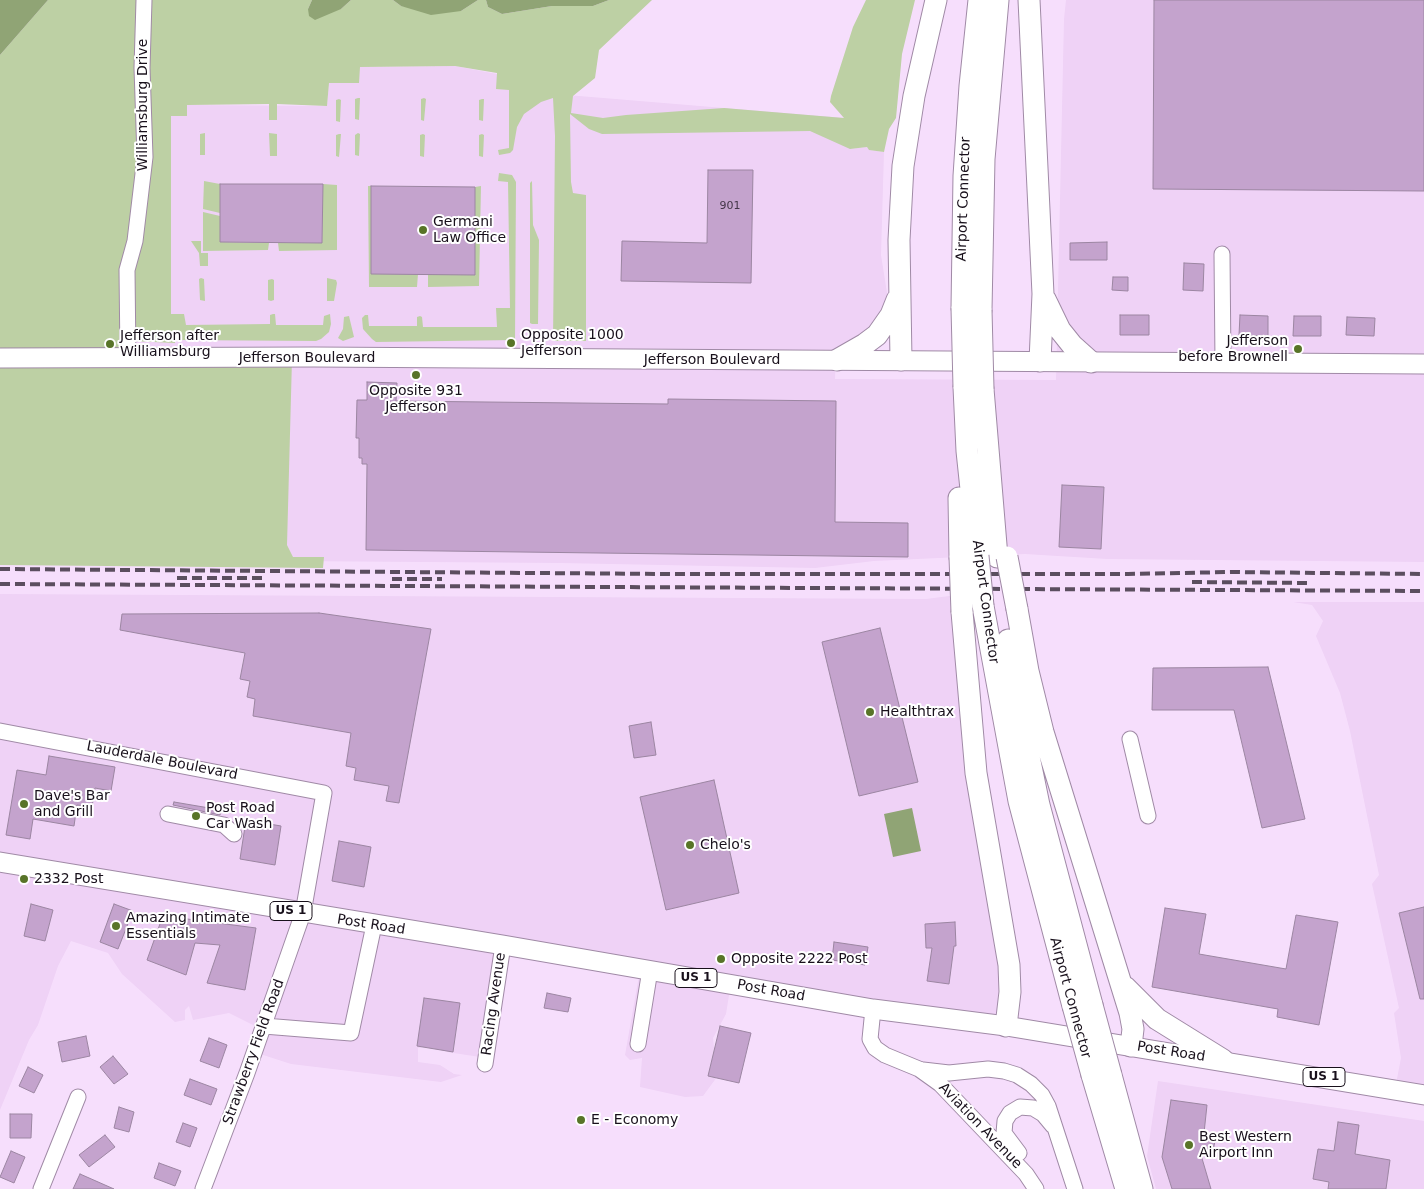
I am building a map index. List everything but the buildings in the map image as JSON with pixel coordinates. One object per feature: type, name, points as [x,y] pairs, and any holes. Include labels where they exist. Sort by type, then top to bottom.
[{"type":"highway","points":[[901,360],[898,295],[900,203],[903,166],[914,96],[936,0]]},
{"type":"highway","name":"Airport Connector","points":[[972,309],[964,176],[970,86],[979,0]]},
{"type":"highway","name":"Airport Connector","points":[[998,0],[972,309],[970,392],[988,474],[986,557],[1001,609],[1020,713],[1082,1006],[1102,1075],[1142,1189]]},
{"type":"highway","points":[[1029,0],[1043,294],[1040,361]]},
{"type":"highway","points":[[1043,294],[1060,330],[1072,345],[1091,362]]},
{"type":"highway","points":[[836,360],[877,335],[891,315],[898,295]]},
{"type":"highway","points":[[970,392],[958,485],[986,557],[962,612],[977,781],[1009,965],[1010,992],[1006,1026]]},
{"type":"highway","points":[[1001,609],[1041,724],[1121,980],[1132,1021],[1131,1046]]},
{"type":"highway","points":[[1121,980],[1156,1018],[1223,1060]]},
{"type":"highway","name":"Airport Connector","points":[[1102,1075],[1105,1122],[1126,1189]]},
{"type":"highway","points":[[1105,1122],[1116,1189]]},
{"type":"main road","name":"Jefferson Boulevard","points":[[0,358],[324,357],[1424,364]]},
{"type":"main road","name":"Post Road","points":[[0,862],[374,925],[503,944],[873,1008],[1006,1026],[1424,1094]]},
{"type":"street","name":"Williamsburg Drive","points":[[128,359],[127,270],[135,241],[145,157],[142,68],[144,0]]},
{"type":"street","points":[[1222,254],[1223,363]]},
{"type":"street","name":"Lauderdale Boulevard","points":[[0,731],[324,793]]},
{"type":"street","points":[[1130,740],[1148,816]]},
{"type":"street","name":"Strawberry Field Road","points":[[202,1189],[264,1026],[303,913],[324,793]]},
{"type":"street","points":[[168,814],[224,825],[234,834]]},
{"type":"street","points":[[264,1026],[351,1033],[374,925]]},
{"type":"street","name":"Racing Avenue","points":[[485,1064],[503,944]]},
{"type":"street","points":[[638,1044],[650,970]]},
{"type":"street","name":"Aviation Avenue","points":[[873,1008],[870,1039],[875,1048],[931,1076],[950,1092],[1026,1174],[1036,1189]]},
{"type":"street","points":[[919,1069],[949,1073],[988,1069],[1017,1075],[1042,1095],[1048,1106],[1076,1189]]},
{"type":"street","points":[[41,1189],[78,1097]]},
{"type":"street","name":"Aviation Avenue","points":[[1049,1189],[1035,1170],[1009,1143],[1004,1133],[1005,1121],[1010,1112],[1020,1107],[1033,1108],[1043,1114],[1058,1138]]},
{"type":"shaded area","points":[[0,0],[48,0],[0,55]]},
{"type":"shaded area","points":[[48,0],[312,0],[308,9],[341,9],[351,0],[393,0],[401,6],[461,11],[478,0],[486,0],[488,7],[502,14],[552,6],[593,6],[609,0],[652,0],[599,50],[595,78],[573,96],[571,113],[603,118],[724,108],[844,118],[830,102],[831,96],[853,27],[866,0],[915,0],[902,54],[896,118],[889,129],[884,152],[869,150],[867,147],[850,149],[810,131],[602,134],[589,129],[570,114],[571,182],[573,193],[586,195],[586,341],[553,341],[555,136],[553,98],[541,102],[524,114],[517,127],[513,150],[510,153],[499,155],[498,150],[509,148],[509,90],[496,89],[497,73],[455,66],[360,67],[359,83],[329,83],[327,106],[277,104],[277,120],[269,120],[269,104],[187,105],[187,116],[171,116],[171,314],[184,314],[186,325],[270,324],[270,315],[275,314],[276,325],[323,325],[324,316],[330,314],[331,324],[329,332],[321,339],[316,341],[175,340],[175,343],[130,341],[128,358],[0,357],[0,55]]},
{"type":"shaded area","points":[[312,0],[351,0],[341,9],[315,20],[309,16],[308,9]]},
{"type":"shaded area","points":[[393,0],[478,0],[461,11],[431,15],[401,6]]},
{"type":"shaded area","points":[[486,0],[609,0],[593,6],[552,6],[502,14],[488,7]]},
{"type":"shaded area","points":[[1066,0],[1424,0],[1424,562],[1107,559],[1025,554],[874,561],[815,568],[560,563],[151,560],[0,553],[129,341],[175,343],[171,327],[171,116],[187,105],[327,106],[329,83],[360,67],[455,66],[497,74],[555,94],[845,118],[850,149],[867,147],[870,150],[884,152],[881,255],[888,299],[882,321],[836,355],[835,379],[1056,380]]},
{"type":"shaded area","points":[[360,98],[359,120],[355,119],[355,99]]},
{"type":"shaded area","points":[[421,99],[426,99],[424,121],[421,120]]},
{"type":"shaded area","points":[[484,99],[483,121],[479,120],[479,100]]},
{"type":"shaded area","points":[[336,100],[341,100],[340,122],[336,121]]},
{"type":"shaded area","points":[[205,133],[205,155],[200,155],[200,134]]},
{"type":"shaded area","points":[[269,133],[277,134],[277,156],[270,156]]},
{"type":"shaded area","points":[[341,134],[339,157],[336,156],[336,135]]},
{"type":"shaded area","points":[[360,134],[359,156],[355,155],[355,135]]},
{"type":"shaded area","points":[[420,135],[425,135],[424,157],[420,156]]},
{"type":"shaded area","points":[[479,135],[484,135],[483,157],[479,156]]},
{"type":"shaded area","points":[[499,173],[512,175],[516,182],[515,340],[376,342],[363,329],[362,318],[365,315],[368,315],[369,326],[417,326],[417,317],[420,316],[422,317],[423,327],[497,327],[496,308],[510,308],[508,182],[498,181]]},
{"type":"shaded area","points":[[204,181],[220,184],[220,213],[203,209]]},
{"type":"shaded area","points":[[532,181],[533,225],[539,240],[538,324],[530,323],[530,183]]},
{"type":"shaded area","points":[[323,184],[337,185],[337,250],[279,251],[278,243],[322,243]]},
{"type":"shaded area","points":[[368,186],[371,186],[371,273],[418,274],[417,287],[369,287]]},
{"type":"shaded area","points":[[481,186],[479,286],[428,287],[428,274],[475,274],[475,187]]},
{"type":"shaded area","points":[[203,212],[220,216],[220,242],[269,243],[268,250],[203,251]]},
{"type":"shaded area","points":[[191,241],[201,241],[201,253],[208,253],[208,266],[200,266],[199,253]]},
{"type":"shaded area","points":[[327,278],[336,280],[337,283],[334,301],[327,301]]},
{"type":"shaded area","points":[[199,279],[204,279],[205,301],[200,300]]},
{"type":"shaded area","points":[[268,280],[274,280],[274,300],[271,301],[268,300]]},
{"type":"shaded area","points":[[349,316],[354,337],[343,341],[338,338],[343,329],[344,317]]},
{"type":"shaded area","points":[[0,359],[292,359],[287,545],[293,557],[324,557],[323,568],[0,565]]},
{"type":"shaded area","points":[[0,594],[926,599],[957,595],[1007,966],[1000,1028],[730,989],[726,1014],[713,1038],[717,1077],[703,1096],[685,1097],[640,1087],[642,1058],[630,1060],[625,1055],[640,970],[505,946],[480,1057],[447,1052],[435,1046],[418,1048],[418,1062],[440,1065],[454,1074],[462,1075],[441,1082],[291,1064],[257,1053],[263,1030],[229,1013],[193,1020],[189,1006],[185,1010],[185,1020],[175,1022],[122,974],[108,953],[71,941],[58,966],[38,1025],[29,1040],[0,1110]]},
{"type":"shaded area","points":[[1293,602],[1424,602],[1424,1095],[1395,1089],[1401,1058],[1394,1013],[1399,1008],[1372,884],[1379,875],[1350,731],[1340,693],[1316,636],[1323,621],[1312,605]]},
{"type":"shaded area","points":[[912,808],[921,851],[893,857],[884,814]]},
{"type":"shaded area","points":[[1158,1081],[1424,1121],[1424,1189],[1156,1189],[1147,1156]]},
{"type":"railway","points":[[0,569],[670,574],[1128,574],[1230,572],[1424,574]]},
{"type":"railway","points":[[177,578],[267,578]]},
{"type":"railway","points":[[392,579],[442,579]]},
{"type":"railway","points":[[1192,582],[1309,583]]},
{"type":"railway","points":[[0,584],[1424,591]]},
{"type":"place","name":"Germani Law Office","points":[[423,230]]},
{"type":"place","name":"Opposite 1000 Jefferson","points":[[511,343]]},
{"type":"place","name":"Jefferson after Williamsburg","points":[[110,344]]},
{"type":"place","name":"Jefferson before Brownell","points":[[1298,349]]},
{"type":"place","name":"Opposite 931 Jefferson","points":[[416,375]]},
{"type":"place","name":"Healthtrax","points":[[870,712]]},
{"type":"place","name":"Dave's Bar and Grill","points":[[24,804]]},
{"type":"place","name":"Post Road Car Wash","points":[[196,816]]},
{"type":"place","name":"Chelo's","points":[[690,845]]},
{"type":"place","name":"2332 Post","points":[[24,879]]},
{"type":"place","name":"Amazing Intimate Essentials","points":[[116,926]]},
{"type":"place","name":"Opposite 2222 Post","points":[[721,959]]},
{"type":"place","name":"E - Economy","points":[[581,1120]]},
{"type":"place","name":"Best Western Airport Inn","points":[[1189,1145]]}]
